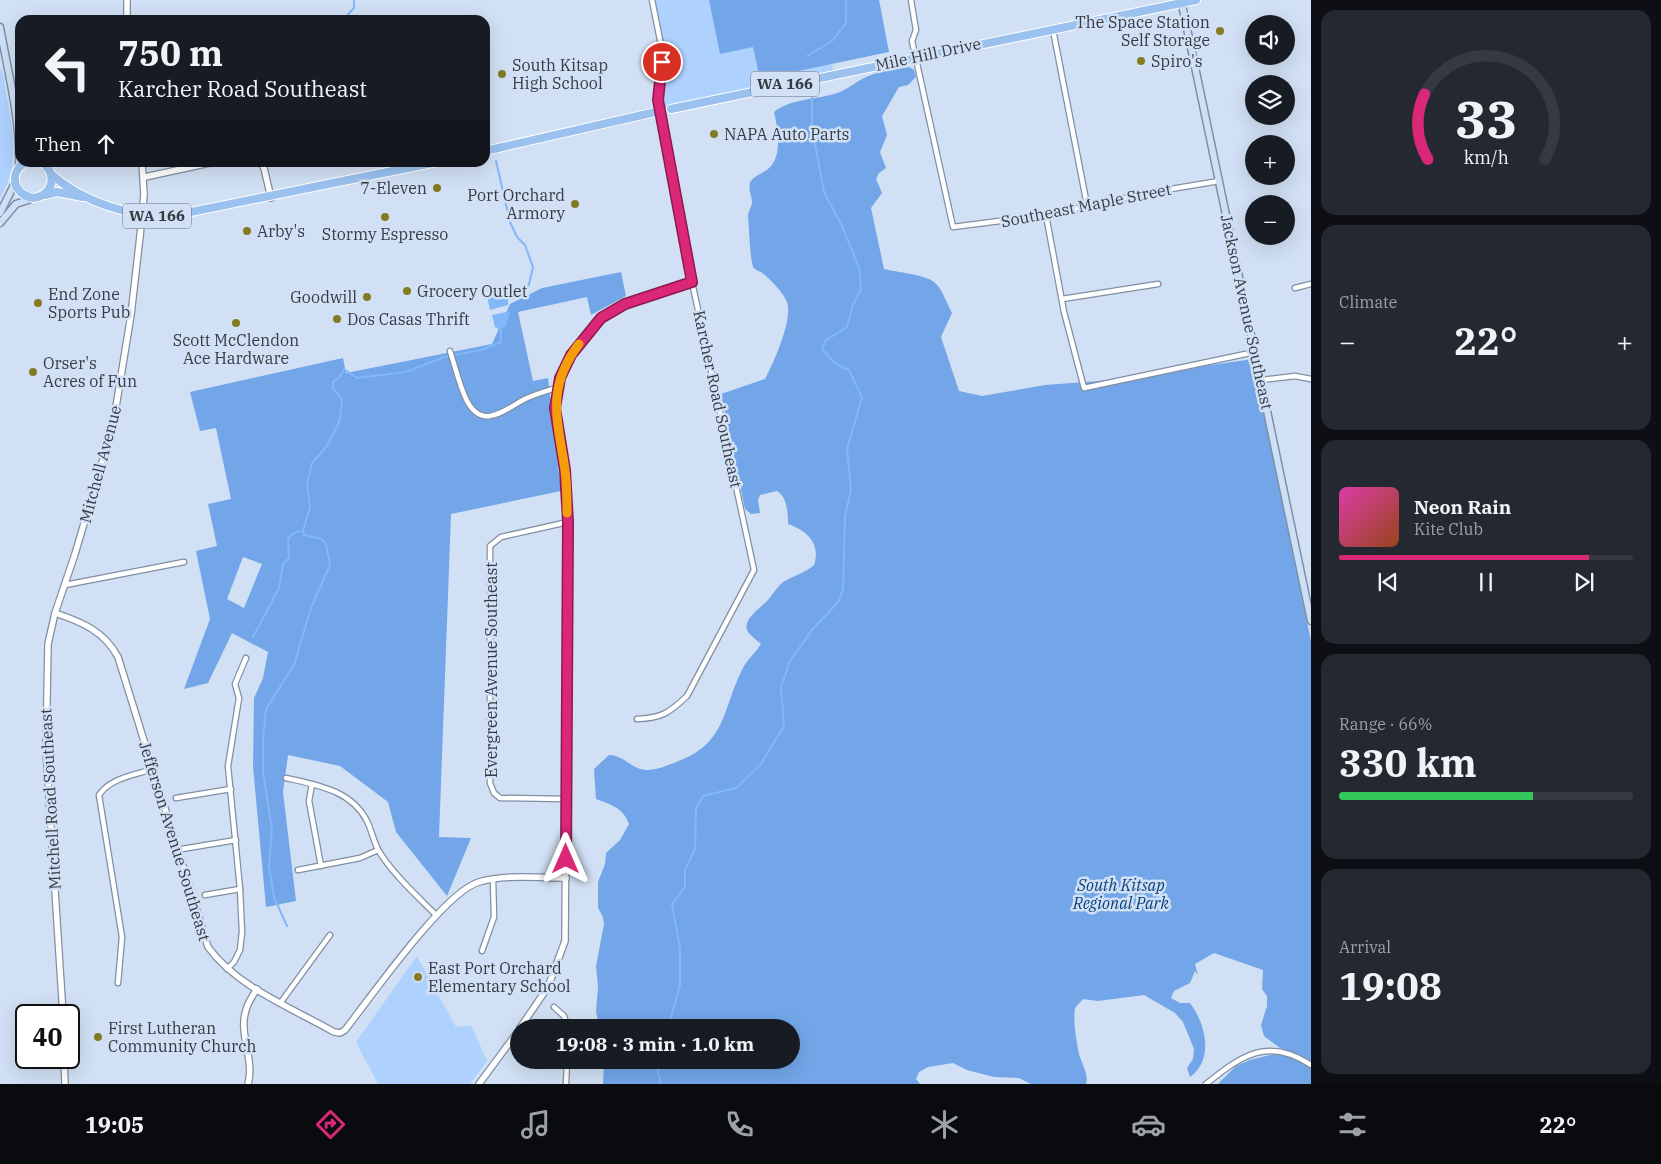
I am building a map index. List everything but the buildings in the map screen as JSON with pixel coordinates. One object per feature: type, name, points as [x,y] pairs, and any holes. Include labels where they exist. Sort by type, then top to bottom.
[{"type":"main road","name":"Mile Hill Drive","points":[[660,111],[1053,28],[1196,0]]},
{"type":"main road","name":"Jackson Avenue Southeast","points":[[1181,2],[1311,621]]},
{"type":"main road","points":[[0,27],[15,113]]},
{"type":"main road","points":[[13,97],[15,102]]},
{"type":"main road","name":"WA 166","points":[[490,150],[660,111]]},
{"type":"main road","name":"WA 166","points":[[48,167],[52,175],[92,199]]},
{"type":"main road","name":"WA 166","points":[[33,198],[57,192],[92,199],[122,210],[160,216],[193,213],[271,198],[414,167]]},
{"type":"main road","points":[[19,168],[15,175],[15,183],[19,192],[33,198]]},
{"type":"main road","points":[[42,196],[50,187],[52,175]]},
{"type":"main road","points":[[0,213],[15,183]]},
{"type":"main road","points":[[0,223],[16,204],[33,198]]},
{"type":"street","points":[[127,0],[127,15]]},
{"type":"street","name":"Karcher Road Southeast","points":[[637,719],[655,718],[670,712],[687,696],[754,570],[692,282],[660,111],[657,90],[663,55],[652,0]]},
{"type":"street","points":[[911,0],[916,30],[912,41],[916,57]]},
{"type":"street","points":[[1053,28],[1087,205]]},
{"type":"street","name":"Southeast Maple Street","points":[[916,57],[953,227],[1046,216],[1087,205],[1219,181]]},
{"type":"street","name":"Mitchell Avenue","points":[[65,585],[113,425],[131,315],[144,194],[143,167]]},
{"type":"street","points":[[144,177],[191,167]]},
{"type":"street","points":[[263,167],[271,198]]},
{"type":"street","points":[[1046,216],[1062,299],[1084,388],[1255,352]]},
{"type":"street","points":[[527,1019],[548,986],[565,941],[568,522],[565,470],[555,408],[559,387],[571,355],[601,318],[625,304],[692,282]]},
{"type":"street","points":[[1062,299],[1158,284]]},
{"type":"street","points":[[1295,288],[1311,284]]},
{"type":"street","points":[[450,351],[466,399],[476,413],[488,417],[501,414],[523,400],[559,387]]},
{"type":"street","points":[[1261,380],[1295,376],[1311,379]]},
{"type":"street","name":"Evergreen Avenue Southeast","points":[[566,799],[500,798],[494,793],[490,783],[490,546],[501,537],[568,522]]},
{"type":"street","points":[[65,585],[184,562]]},
{"type":"street","name":"Mitchell Road Southeast","points":[[62,1004],[45,710],[48,644],[55,613],[65,585]]},
{"type":"street","name":"Jefferson Avenue Southeast","points":[[55,613],[95,630],[112,646],[123,670],[204,941],[227,969],[280,1002],[334,1032],[341,1033],[436,915]]},
{"type":"street","points":[[227,969],[234,962],[240,950],[240,889],[229,756],[239,698],[235,684],[246,658]]},
{"type":"street","points":[[118,983],[122,937],[99,795],[104,787],[111,783],[153,769]]},
{"type":"street","points":[[286,778],[330,788],[352,802],[366,820],[378,850],[436,915],[460,892],[474,883],[493,879],[566,878]]},
{"type":"street","points":[[312,784],[309,801],[321,866]]},
{"type":"street","points":[[176,798],[231,789]]},
{"type":"street","points":[[176,850],[236,840]]},
{"type":"street","points":[[298,870],[360,858],[378,850]]},
{"type":"street","points":[[482,951],[494,917],[493,879]]},
{"type":"street","points":[[205,895],[240,889]]},
{"type":"street","points":[[280,1002],[330,934]]},
{"type":"street","points":[[248,1084],[250,1061],[244,1019],[248,1002],[257,988]]},
{"type":"street","points":[[554,1007],[565,1019]]},
{"type":"street","points":[[479,1084],[510,1042]]},
{"type":"street","points":[[1206,1084],[1229,1065],[1254,1054],[1279,1050],[1311,1065]]},
{"type":"street","points":[[64,1069],[65,1084]]},
{"type":"street","points":[[566,1084],[567,1069]]},
{"type":"shaded area","points":[[652,0],[819,0],[834,74],[660,111],[658,100],[662,62]]},
{"type":"shaded area","points":[[0,68],[4,80],[14,146],[11,172],[0,198]]},
{"type":"shaded area","points":[[508,292],[508,305],[490,310],[487,296]]},
{"type":"shaded area","points":[[510,312],[506,326],[498,329],[495,327],[492,315]]},
{"type":"shaded area","name":"East Port Orchard Elementary School","points":[[417,956],[456,1027],[471,1025],[487,1061],[470,1084],[378,1084],[356,1042]]},
{"type":"green space","points":[[709,0],[879,0],[889,52],[760,79],[753,47],[720,54]]},
{"type":"green space","name":"South Kitsap Regional Park","points":[[909,67],[914,70],[916,77],[908,85],[899,87],[882,116],[887,135],[880,152],[886,168],[879,173],[876,179],[882,193],[871,208],[884,269],[930,280],[937,285],[944,296],[952,313],[941,337],[959,391],[982,396],[1045,385],[1099,381],[1253,359],[1311,641],[1311,1061],[1280,1048],[1264,1036],[1261,1025],[1267,1006],[1267,996],[1262,989],[1263,970],[1214,953],[1195,964],[1198,975],[1195,971],[1190,983],[1174,991],[1171,998],[1180,1003],[1190,1003],[1200,1020],[1203,1030],[1205,1051],[1203,1061],[1190,1077],[1187,1068],[1193,1059],[1194,1049],[1183,1022],[1175,1013],[1144,995],[1098,1001],[1083,999],[1075,1008],[1076,1037],[1079,1054],[1086,1073],[1086,1084],[1031,1084],[1019,1078],[994,1077],[967,1070],[953,1063],[928,1067],[919,1072],[916,1079],[920,1084],[603,1084],[604,1069],[800,1069],[800,1019],[598,1019],[596,966],[604,924],[603,917],[598,908],[598,882],[605,864],[606,853],[620,840],[629,824],[620,810],[596,799],[594,769],[609,755],[619,757],[637,768],[656,769],[681,760],[696,752],[707,743],[716,733],[722,721],[743,668],[761,644],[747,630],[750,617],[783,582],[814,565],[816,550],[814,544],[801,530],[788,524],[786,505],[783,497],[777,491],[760,495],[758,500],[760,513],[751,514],[745,509],[721,394],[765,379],[782,340],[788,317],[788,307],[784,296],[772,281],[755,269],[753,265],[748,216],[752,202],[749,188],[751,181],[768,169],[776,157],[778,134],[774,112],[788,104],[841,92],[864,78],[886,71]]},
{"type":"green space","points":[[621,272],[626,296],[591,315],[587,297],[518,312],[533,381],[548,378],[561,491],[451,514],[439,837],[471,838],[447,896],[396,832],[388,802],[340,766],[288,755],[283,792],[296,901],[266,907],[253,767],[254,698],[263,678],[268,652],[232,633],[208,683],[184,689],[210,619],[196,551],[217,546],[208,504],[231,499],[216,428],[200,431],[190,392],[343,358],[346,373],[492,344],[510,304],[542,288]],"holes":[[[243,557],[262,564],[244,608],[227,599]]]},
{"type":"green space","points":[[1282,1052],[1311,1066],[1311,1084],[1218,1084],[1236,1066],[1250,1060]]},
{"type":"waterway","points":[[348,15],[354,8],[354,0]]},
{"type":"waterway","points":[[807,56],[832,41],[846,23],[846,0]]},
{"type":"waterway","points":[[671,1019],[680,985],[680,948],[672,904],[685,887],[685,870],[695,849],[696,809],[703,796],[736,788],[761,764],[784,726],[781,687],[790,661],[812,630],[839,601],[843,589],[845,516],[851,490],[847,449],[862,397],[849,370],[836,364],[822,349],[825,341],[847,327],[853,305],[861,289],[859,268],[843,228],[824,192],[812,127],[812,97]]},
{"type":"waterway","points":[[496,161],[510,222],[517,237],[525,245],[533,267],[528,288],[508,299]]},
{"type":"waterway","points":[[303,531],[310,507],[307,485],[312,463],[327,446],[340,420],[342,399],[333,389],[333,382],[339,378],[344,369],[357,378],[406,372],[444,357],[481,350],[501,342],[501,327]]},
{"type":"waterway","points":[[253,637],[279,588],[283,564],[289,558],[288,539],[293,533],[302,531]]},
{"type":"waterway","points":[[287,926],[274,897],[269,866],[272,830],[263,772],[263,740],[266,709],[294,665],[311,608],[330,565],[326,544],[322,539],[304,535],[303,531]]},
{"type":"waterway","points":[[658,1069],[661,1084]]},
{"type":"slow traffic","points":[[567,513],[565,470],[557,433],[555,408],[560,378],[571,355],[579,344]]},
{"type":"place","name":"The Space Station Self Storage","points":[[1220,31]]},
{"type":"place","name":"Spiro's","points":[[1141,61]]},
{"type":"place","name":"South Kitsap High School","points":[[502,74]]},
{"type":"place","name":"NAPA Auto Parts","points":[[714,134]]},
{"type":"place","name":"7-Eleven","points":[[437,188]]},
{"type":"place","name":"Port Orchard Armory","points":[[575,204]]},
{"type":"place","name":"Stormy Espresso","points":[[385,217]]},
{"type":"place","name":"Arby's","points":[[247,231]]},
{"type":"place","name":"Grocery Outlet","points":[[407,291]]},
{"type":"place","name":"Goodwill","points":[[367,297]]},
{"type":"place","name":"End Zone Sports Pub","points":[[38,303]]},
{"type":"place","name":"Dos Casas Thrift","points":[[337,319]]},
{"type":"place","name":"Scott McClendon Ace Hardware","points":[[236,323]]},
{"type":"place","name":"Orser's Acres of Fun","points":[[33,372]]},
{"type":"place","name":"East Port Orchard Elementary School","points":[[418,977]]},
{"type":"place","name":"First Lutheran Community Church","points":[[98,1037]]},
{"type":"route","points":[[566,859],[568,522],[565,470],[557,433],[555,408],[560,378],[571,355],[601,318],[625,304],[692,282],[658,100],[657,90],[662,62]]}]
